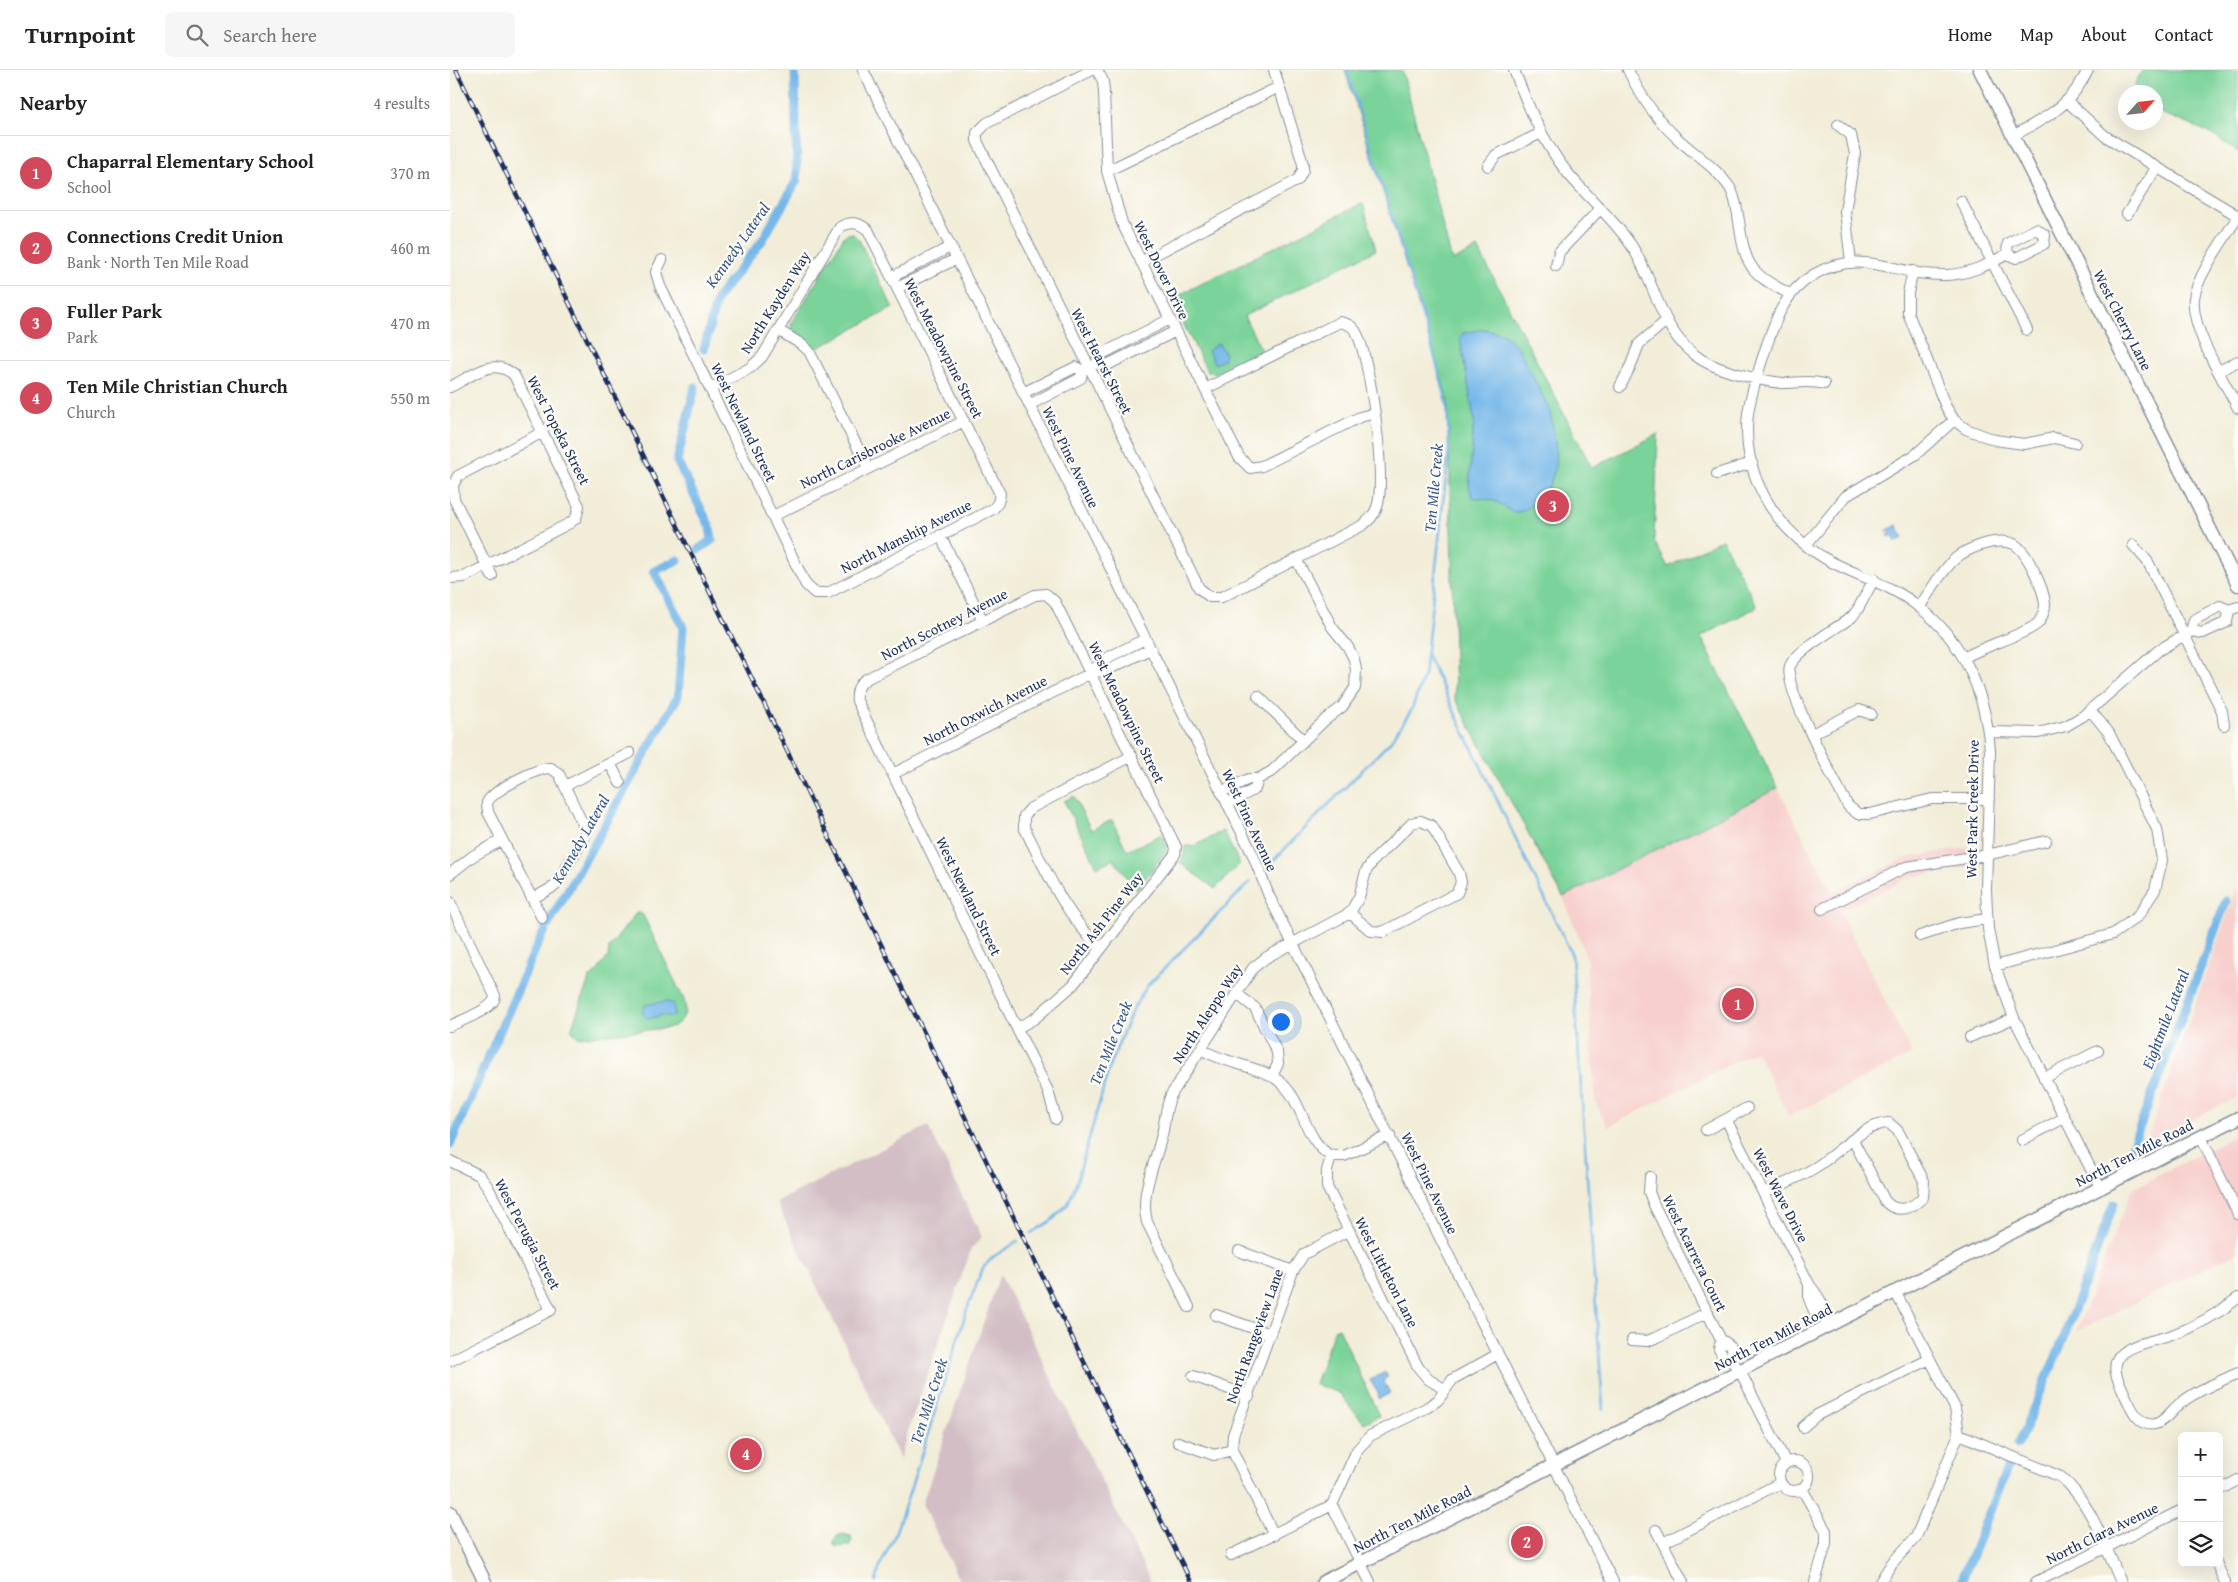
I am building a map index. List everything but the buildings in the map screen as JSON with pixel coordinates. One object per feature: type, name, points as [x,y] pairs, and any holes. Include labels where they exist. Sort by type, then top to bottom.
[{"type":"main road","name":"West Cherry Lane","points":[[1980,70],[2238,585]]},
{"type":"main road","name":"North Ten Mile Road","points":[[1323,1582],[2238,1118]]},
{"type":"main road","points":[[450,1512],[485,1582]]},
{"type":"street","points":[[864,72],[875,70]]},
{"type":"street","name":"West Hearst Street","points":[[1092,70],[987,123],[977,133],[979,148],[1199,588],[1210,597],[1222,597],[1296,559]]},
{"type":"street","name":"West Dover Drive","points":[[1098,70],[1103,81],[1104,92],[1107,171],[1122,223],[1239,457],[1250,468],[1262,466],[1360,417],[1374,413]]},
{"type":"street","points":[[1140,262],[1294,184],[1301,176],[1302,164],[1274,70]]},
{"type":"street","points":[[1514,70],[1541,134],[1567,172],[1626,238],[1637,254],[1666,321],[1681,343],[1703,361],[1721,369],[1782,383],[1808,381],[1824,384]]},
{"type":"street","points":[[1628,70],[1639,91],[1659,120],[1720,176],[1731,191],[1737,210],[1744,253],[1751,267],[1764,281],[1790,294]]},
{"type":"street","points":[[2014,136],[2068,102],[2088,70]]},
{"type":"street","name":"West Pine Avenue","points":[[864,72],[1253,855],[1259,874],[1293,944],[1613,1582]]},
{"type":"street","points":[[1107,171],[1279,87]]},
{"type":"street","points":[[2068,102],[2105,136],[2238,216],[2201,277],[2194,297],[2194,311],[2199,332],[2238,408]]},
{"type":"street","points":[[1838,125],[1851,135],[1855,154],[1845,211],[1851,262]]},
{"type":"street","points":[[1488,166],[1496,155],[1541,134]]},
{"type":"street","points":[[2127,214],[2157,167]]},
{"type":"street","points":[[1961,201],[2026,330]]},
{"type":"street","points":[[1556,266],[1559,252],[1600,209]]},
{"type":"street","name":"North Kayden Way","points":[[711,388],[756,363],[840,227],[848,223],[854,223]]},
{"type":"street","name":"West Meadowpine Street","points":[[854,223],[868,230],[1000,494]]},
{"type":"street","name":"West Park Creek Drive","points":[[2044,235],[2058,228]]},
{"type":"street","name":"West Park Creek Drive","points":[[2007,254],[2008,243],[2029,232],[2036,229],[2044,235]]},
{"type":"street","name":"West Park Creek Drive","points":[[2007,254],[2016,258],[2044,244],[2044,235]]},
{"type":"street","points":[[892,277],[950,247]]},
{"type":"street","name":"West Park Creek Drive","points":[[2007,254],[1974,270],[1956,274],[1936,275],[1878,264],[1851,262],[1820,271],[1804,281],[1790,294],[1775,319],[1757,377],[1748,415],[1748,435],[1752,463],[1758,484],[1774,513],[1787,529],[1826,559],[1874,579],[1919,606],[1941,627],[1964,658],[1980,693],[1989,732],[1987,919],[1995,966],[2014,1018],[2100,1189]]},
{"type":"street","points":[[897,288],[956,259]]},
{"type":"street","name":"West Newland Street","points":[[662,260],[656,272],[660,286],[806,585],[815,593]]},
{"type":"street","points":[[1913,272],[1908,293],[1908,313],[1946,407],[1954,420],[1974,433],[2004,442],[2033,443],[2054,438],[2075,443]]},
{"type":"street","points":[[1029,405],[1081,378],[1098,356],[1170,319]]},
{"type":"street","points":[[1620,387],[1639,344],[1647,335],[1666,321]]},
{"type":"street","points":[[1205,389],[1340,322],[1350,325],[1356,331],[1360,342],[1374,413],[1379,452],[1379,498],[1372,518],[1363,525],[1296,559],[1332,628],[1348,647],[1354,658],[1356,670],[1355,688],[1342,707],[1303,740],[1272,771],[1258,779],[1249,779],[1221,792]]},
{"type":"street","points":[[778,330],[809,351],[868,468]]},
{"type":"street","points":[[1022,393],[1076,367],[1103,367],[1176,332]]},
{"type":"street","points":[[2219,371],[2238,361]]},
{"type":"street","name":"West Topeka Street","points":[[450,388],[491,366],[503,367],[514,374],[577,499],[578,512],[570,523],[487,565]]},
{"type":"street","points":[[1806,545],[1846,496],[1915,455],[1954,420]]},
{"type":"street","name":"North Carisbrooke Avenue","points":[[773,516],[964,421]]},
{"type":"street","points":[[492,576],[454,499],[453,485],[458,476],[543,432]]},
{"type":"street","points":[[1717,474],[1752,463]]},
{"type":"street","name":"North Manship Avenue","points":[[815,593],[828,592],[993,509],[998,503],[1000,494]]},
{"type":"street","points":[[940,535],[983,621]]},
{"type":"street","points":[[1919,606],[1956,558],[1973,549],[1993,543],[2013,544],[2021,549],[2027,556],[2045,604],[2039,622],[2032,629],[1996,641],[1964,658]]},
{"type":"street","points":[[2133,545],[2148,562],[2188,633],[2222,711],[2224,725]]},
{"type":"street","points":[[450,578],[464,576],[487,565]]},
{"type":"street","points":[[1874,579],[1858,610],[1852,617],[1796,657],[1789,667],[1793,695],[1848,806],[1858,814],[1870,814],[1932,799],[1989,799]]},
{"type":"street","name":"West Meadowpine Street","points":[[1046,594],[1055,602],[1176,847]]},
{"type":"street","name":"North Scotney Avenue","points":[[858,687],[866,679],[1035,595],[1046,594]]},
{"type":"street","points":[[1989,732],[2048,732],[2074,721],[2090,710],[2144,662],[2188,633],[2194,620],[2220,606],[2234,609],[2227,622],[2203,634],[2188,633]]},
{"type":"street","name":"North Oxwich Avenue","points":[[1091,673],[1102,660],[1144,638]]},
{"type":"street","name":"North Oxwich Avenue","points":[[893,774],[1091,673],[1109,670],[1150,649]]},
{"type":"street","name":"West Newland Street","points":[[858,687],[857,700],[1048,1091],[1056,1119]]},
{"type":"street","points":[[1258,696],[1303,740]]},
{"type":"street","points":[[1812,734],[1858,710],[1871,714]]},
{"type":"street","points":[[1995,966],[2114,934],[2131,923],[2151,899],[2159,880],[2162,860],[2157,829],[2109,733],[2090,710]]},
{"type":"street","points":[[565,786],[630,753]]},
{"type":"street","points":[[1101,949],[1087,935],[1058,897],[1024,827],[1024,816],[1032,808],[1132,756]]},
{"type":"street","points":[[610,763],[620,783]]},
{"type":"street","points":[[532,899],[551,889],[558,882],[584,838],[586,831],[559,774],[551,768],[540,769],[493,794],[487,803],[488,812],[532,899],[542,918]]},
{"type":"street","points":[[1227,804],[1255,789],[1258,779]]},
{"type":"street","points":[[1421,821],[1432,826],[1437,831],[1459,873],[1460,888],[1452,897],[1383,932],[1371,932],[1350,913],[1359,897],[1366,871],[1372,861],[1412,823],[1421,821]]},
{"type":"street","points":[[450,874],[473,856],[502,840]]},
{"type":"street","points":[[1822,909],[1906,867],[1987,855],[2046,842]]},
{"type":"street","name":"North Ash Pine Way","points":[[1017,1028],[1034,1019],[1074,985],[1175,854],[1176,847]]},
{"type":"street","points":[[450,902],[494,990],[495,1000],[490,1006],[450,1026]]},
{"type":"street","name":"North Aleppo Way","points":[[1189,1307],[1146,1222],[1143,1209],[1144,1196],[1163,1130],[1165,1108],[1170,1096],[1238,994],[1253,968],[1260,962],[1350,913]]},
{"type":"street","points":[[1920,936],[1959,923],[1987,919]]},
{"type":"street","points":[[1238,994],[1255,1008],[1277,1052],[1278,1064],[1272,1076]]},
{"type":"street","points":[[1970,1037],[2014,1018]]},
{"type":"street","points":[[1201,1049],[1212,1056],[1279,1080],[1290,1092],[1317,1145],[1330,1156],[1344,1156],[1390,1135]]},
{"type":"street","points":[[2044,1078],[2098,1050]]},
{"type":"street","points":[[1706,1130],[1747,1108]]},
{"type":"street","points":[[2022,1140],[2064,1118]]},
{"type":"street","name":"West Wave Drive","points":[[1726,1119],[1823,1307],[1822,1313],[1830,1326]]},
{"type":"street","points":[[1764,1194],[1814,1168],[1853,1140],[1878,1125],[1889,1123],[1898,1131],[1924,1181],[1924,1193],[1919,1202],[1905,1209],[1895,1209],[1884,1201],[1853,1140]]},
{"type":"street","points":[[2201,1137],[2238,1214]]},
{"type":"street","name":"West Littleton Lane","points":[[1330,1156],[1326,1172],[1327,1186],[1348,1230],[1418,1367],[1428,1379],[1444,1389]]},
{"type":"street","name":"West Perugia Street","points":[[450,1161],[479,1175],[488,1187],[551,1310],[450,1361]]},
{"type":"street","name":"West Acarrera Court","points":[[1650,1177],[1649,1192],[1654,1205],[1721,1340],[1729,1344],[1733,1351],[1732,1360],[1740,1372],[1786,1463]]},
{"type":"street","name":"North Rangeview Lane","points":[[1232,1450],[1233,1436],[1293,1271],[1304,1254],[1348,1230]]},
{"type":"street","points":[[1239,1251],[1293,1271]]},
{"type":"street","points":[[1880,1582],[1892,1564],[1916,1536],[1959,1434],[1955,1408],[1896,1293]]},
{"type":"street","points":[[2238,1298],[2220,1312],[2172,1335],[2146,1341],[2122,1353],[2115,1364],[2116,1376],[2134,1414],[2145,1423],[2159,1423],[2186,1399],[2238,1373]]},
{"type":"street","points":[[1632,1340],[1648,1341],[1708,1312]]},
{"type":"street","points":[[1216,1315],[1270,1334]]},
{"type":"street","points":[[1231,1555],[1332,1505],[1357,1450],[1370,1436],[1428,1407],[1438,1400],[1444,1389],[1454,1379],[1498,1354]]},
{"type":"street","points":[[1803,1428],[1817,1415],[1930,1358]]},
{"type":"street","points":[[1193,1376],[1249,1396]]},
{"type":"street","points":[[1959,1434],[2060,1477],[2074,1488],[2121,1582]]},
{"type":"street","points":[[1178,1442],[1214,1455],[1232,1450],[1274,1535]]},
{"type":"street","points":[[1796,1461],[1805,1466],[1809,1476],[1806,1486],[1802,1489],[1797,1491],[1787,1490],[1780,1483],[1779,1474],[1786,1463],[1796,1461]]},
{"type":"street","points":[[2223,1488],[2238,1480]]},
{"type":"street","points":[[1663,1544],[1780,1483]]},
{"type":"street","points":[[1802,1489],[1826,1531],[1826,1544],[1814,1582]]},
{"type":"street","points":[[1332,1505],[1370,1582]]},
{"type":"street","name":"North Clara Avenue","points":[[2036,1582],[2178,1512]]},
{"type":"street","points":[[1656,1530],[1683,1582]]},
{"type":"street","points":[[2218,1567],[2225,1582]]},
{"type":"shaded area","points":[[1778,788],[1832,893],[1905,858],[1971,847],[1972,866],[1911,877],[1840,911],[1912,1054],[1789,1116],[1756,1051],[1608,1127],[1595,1101],[1586,956],[1563,897]]},
{"type":"shaded area","points":[[2238,883],[2238,1097],[2146,1143]]},
{"type":"shaded area","points":[[928,1126],[982,1237],[971,1249],[900,1459],[776,1202]]},
{"type":"shaded area","points":[[2238,1134],[2238,1252],[2076,1332],[2132,1189]]},
{"type":"shaded area","points":[[1000,1274],[1151,1582],[960,1582],[922,1504]]},
{"type":"green space","points":[[1345,70],[1402,70],[1452,261],[1478,248],[1592,468],[1658,434],[1654,541],[1668,567],[1722,539],[1757,607],[1701,637],[1778,788],[1563,897],[1455,699],[1448,400]]},
{"type":"green space","points":[[2142,70],[2238,70],[2238,152],[2208,132],[2163,114],[2163,85],[2134,85]]},
{"type":"green space","points":[[1363,203],[1376,250],[1244,316],[1262,351],[1216,374],[1207,371],[1171,299]]},
{"type":"green space","points":[[852,233],[859,240],[893,308],[814,350],[792,332],[791,324],[845,235]]},
{"type":"green space","points":[[1074,796],[1091,830],[1112,820],[1127,851],[1162,834],[1167,845],[1166,851],[1137,890],[1113,859],[1097,867],[1064,801]]},
{"type":"green space","points":[[1223,831],[1240,864],[1215,889],[1180,863],[1184,855],[1185,846],[1194,846]]},
{"type":"green space","points":[[637,912],[643,915],[684,1000],[685,1010],[683,1018],[677,1024],[668,1028],[578,1037],[571,1030],[589,979],[608,957],[609,948]]},
{"type":"green space","points":[[1339,1328],[1379,1416],[1364,1423],[1339,1393],[1315,1384],[1334,1330]]},
{"type":"green space","points":[[843,1534],[851,1536],[852,1540],[849,1546],[836,1547],[833,1542],[837,1536]]},
{"type":"water","points":[[1484,329],[1504,334],[1518,347],[1550,411],[1556,458],[1551,481],[1546,491],[1533,504],[1518,512],[1511,511],[1494,501],[1472,497],[1469,486],[1474,419],[1460,338],[1463,333]]},
{"type":"water","points":[[1218,343],[1225,354],[1223,360],[1215,364],[1208,351]]},
{"type":"water","points":[[1897,525],[1903,538],[1896,542],[1892,535],[1889,537],[1890,531],[1886,531]]},
{"type":"water","points":[[666,1001],[673,1004],[675,1014],[673,1017],[662,1015],[648,1019],[642,1013],[645,1005]]},
{"type":"water","points":[[1385,1372],[1388,1377],[1383,1380],[1390,1393],[1379,1399],[1378,1393],[1370,1380]]},
{"type":"waterway","name":"Kennedy Lateral","points":[[704,349],[717,298],[762,241],[797,180],[795,70]]},
{"type":"waterway","name":"Ten Mile Creek","points":[[1270,864],[1390,742],[1411,711],[1424,676],[1449,449],[1447,404],[1431,343],[1347,70]]},
{"type":"waterway","name":"Kennedy Lateral","points":[[695,387],[677,461],[710,527],[712,540],[699,549]]},
{"type":"waterway","name":"Kennedy Lateral","points":[[450,1145],[540,939],[678,696],[683,627],[654,571],[678,560]]},
{"type":"waterway","points":[[1427,655],[1572,955],[1603,1410]]},
{"type":"waterway","name":"Ten Mile Creek","points":[[1031,1233],[1052,1220],[1068,1204],[1077,1181],[1111,1062],[1133,1009],[1148,985],[1250,882]]},
{"type":"waterway","name":"Eightmile Lateral","points":[[2132,1147],[2226,901]]},
{"type":"waterway","name":"Eightmile Lateral","points":[[2018,1444],[2061,1345],[2114,1203]]},
{"type":"waterway","name":"Ten Mile Creek","points":[[876,1582],[879,1568],[894,1537],[911,1488],[967,1309],[983,1268],[993,1257],[1018,1241]]},
{"type":"waterway","name":"Eightmile Lateral","points":[[1961,1582],[2007,1469]]},
{"type":"railway","points":[[456,70],[1191,1582]]},
{"type":"place","name":"Fuller Park","points":[[1553,506]]},
{"type":"place","name":"Chaparral Elementary School","points":[[1738,1004]]},
{"type":"place","name":"Ten Mile Christian Church","points":[[746,1454]]},
{"type":"place","name":"Connections Credit Union","points":[[1527,1542]]}]
